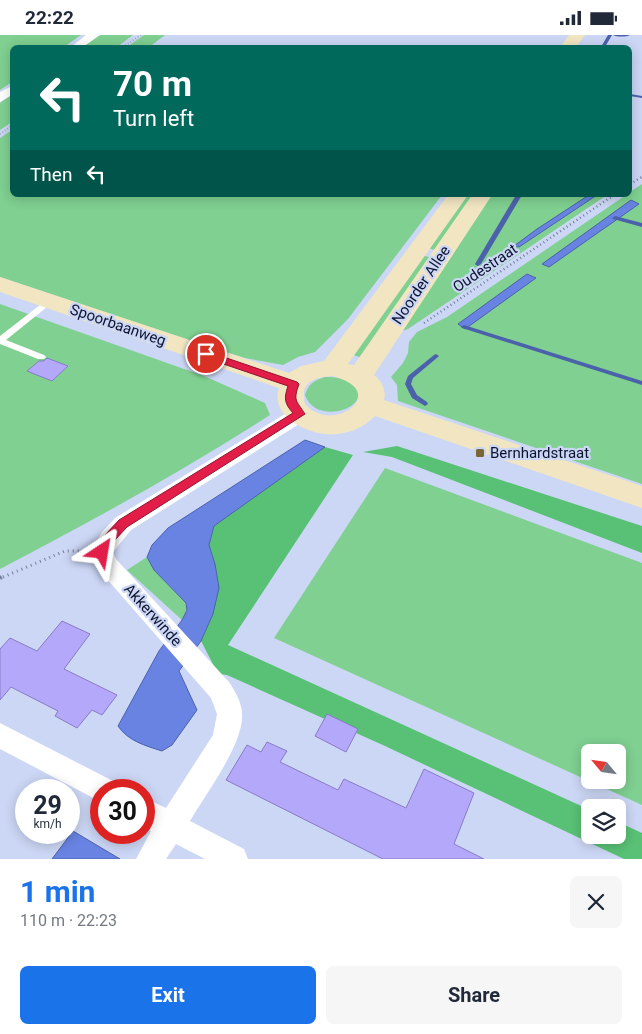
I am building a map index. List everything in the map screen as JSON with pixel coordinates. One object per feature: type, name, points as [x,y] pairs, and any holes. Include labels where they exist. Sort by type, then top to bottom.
[{"type":"street","points":[[79,45],[94,35]]},
{"type":"street","name":"Noorder Allee","points":[[332,368],[457,197]]},
{"type":"street","name":"Noorder Allee","points":[[360,375],[481,197]]},
{"type":"street","name":"Spoorbaanweg","points":[[0,284],[294,384]]},
{"type":"street","points":[[332,368],[360,375],[372,389],[371,405],[365,413],[356,419],[344,423],[318,423],[300,414],[292,405],[289,397],[294,384],[303,375],[314,370],[332,368]]},
{"type":"street","points":[[371,405],[642,497]]},
{"type":"street","points":[[102,552],[110,538],[123,524],[300,414]]},
{"type":"street","name":"Akkerwinde","points":[[102,552],[107,564],[220,690],[228,703],[230,719],[224,740],[150,859]]},
{"type":"street","points":[[0,735],[90,783]]},
{"type":"street","points":[[155,818],[234,859]]},
{"type":"lane","points":[[41,357],[0,341],[49,301]]},
{"type":"path","points":[[127,45],[141,35]]},
{"type":"path","name":"Oudestraat","points":[[421,325],[611,197]]},
{"type":"path","points":[[0,578],[65,551],[102,552]]},
{"type":"green space","points":[[0,35],[81,35],[67,45],[10,45],[10,83],[0,90]]},
{"type":"green space","points":[[99,35],[133,35],[120,45],[84,45]]},
{"type":"green space","points":[[144,35],[165,35],[152,45],[130,45]]},
{"type":"green space","points":[[10,96],[10,123],[0,130],[0,103]]},
{"type":"green space","points":[[10,131],[10,197],[440,197],[348,319],[315,352],[298,357],[283,365],[245,358],[205,346],[0,277],[0,138]]},
{"type":"green space","points":[[642,184],[642,484],[398,401],[397,385],[391,377],[403,363],[408,353],[409,342],[417,332],[447,317],[623,197],[632,197],[632,191]]},
{"type":"green space","points":[[463,197],[476,197],[437,251],[426,247]]},
{"type":"green space","points":[[487,197],[604,197],[408,329],[395,333]]},
{"type":"green space","points":[[421,255],[433,258],[365,359],[351,354]]},
{"type":"green space","points":[[0,304],[204,376],[265,403],[270,415],[137,495],[0,569]]},
{"type":"green space","points":[[325,377],[333,377],[351,383],[358,394],[356,401],[350,407],[331,412],[320,410],[311,405],[305,395],[306,391],[312,383]]},
{"type":"green space","points":[[397,446],[642,526],[642,553],[392,457],[363,452]]},
{"type":"green space","points":[[325,447],[353,455],[228,645],[581,806],[581,839],[385,746],[227,675],[218,674],[201,641],[213,614],[215,564],[209,545],[214,526]]},
{"type":"green space","points":[[385,468],[642,563],[642,805],[607,789],[626,789],[626,744],[581,744],[581,777],[274,638]]},
{"type":"green space","points":[[147,557],[154,570],[186,603],[187,610],[182,620],[127,570]]},
{"type":"green space","points":[[626,826],[642,833],[642,859],[624,859],[592,844],[626,844]]},
{"type":"water","points":[[586,197],[594,197],[519,247],[514,246]]},
{"type":"water","points":[[631,200],[639,204],[549,267],[542,264]]},
{"type":"water","points":[[527,274],[536,278],[465,329],[458,324]]},
{"type":"water","points":[[305,440],[325,447],[214,526],[209,545],[215,564],[219,588],[213,614],[201,641],[179,671],[197,710],[172,745],[162,751],[132,739],[118,726],[159,651],[182,620],[187,610],[186,603],[154,570],[147,557],[152,545],[168,528]]},
{"type":"water","points":[[80,835],[90,841],[90,844],[95,844],[120,859],[52,859],[63,844],[80,844]]},
{"type":"building","points":[[47,358],[68,366],[52,381],[27,371],[39,361],[44,361]]},
{"type":"building","points":[[62,621],[90,634],[64,669],[117,695],[102,715],[92,710],[77,728],[55,716],[58,711],[11,687],[0,700],[0,649],[10,638],[37,651]]},
{"type":"building","points":[[327,714],[358,729],[346,752],[315,736]]},
{"type":"building","points":[[267,742],[287,751],[280,762],[338,790],[344,779],[406,808],[424,769],[474,793],[454,844],[484,859],[383,859],[226,780],[247,745],[261,752]]},
{"type":"waterway","points":[[604,45],[610,35]]},
{"type":"waterway","points":[[615,35],[628,35]]},
{"type":"waterway","points":[[632,95],[642,97]]},
{"type":"waterway","points":[[478,264],[518,197]]},
{"type":"waterway","points":[[615,218],[642,225]]},
{"type":"waterway","points":[[464,327],[642,383]]},
{"type":"waterway","points":[[425,404],[414,396],[408,384],[410,377],[436,356]]},
{"type":"place","name":"Bernhardstraat","points":[[480,453]]},
{"type":"route","points":[[102,552],[110,538],[123,524],[300,414],[292,405],[289,397],[294,384],[206,354]]}]
